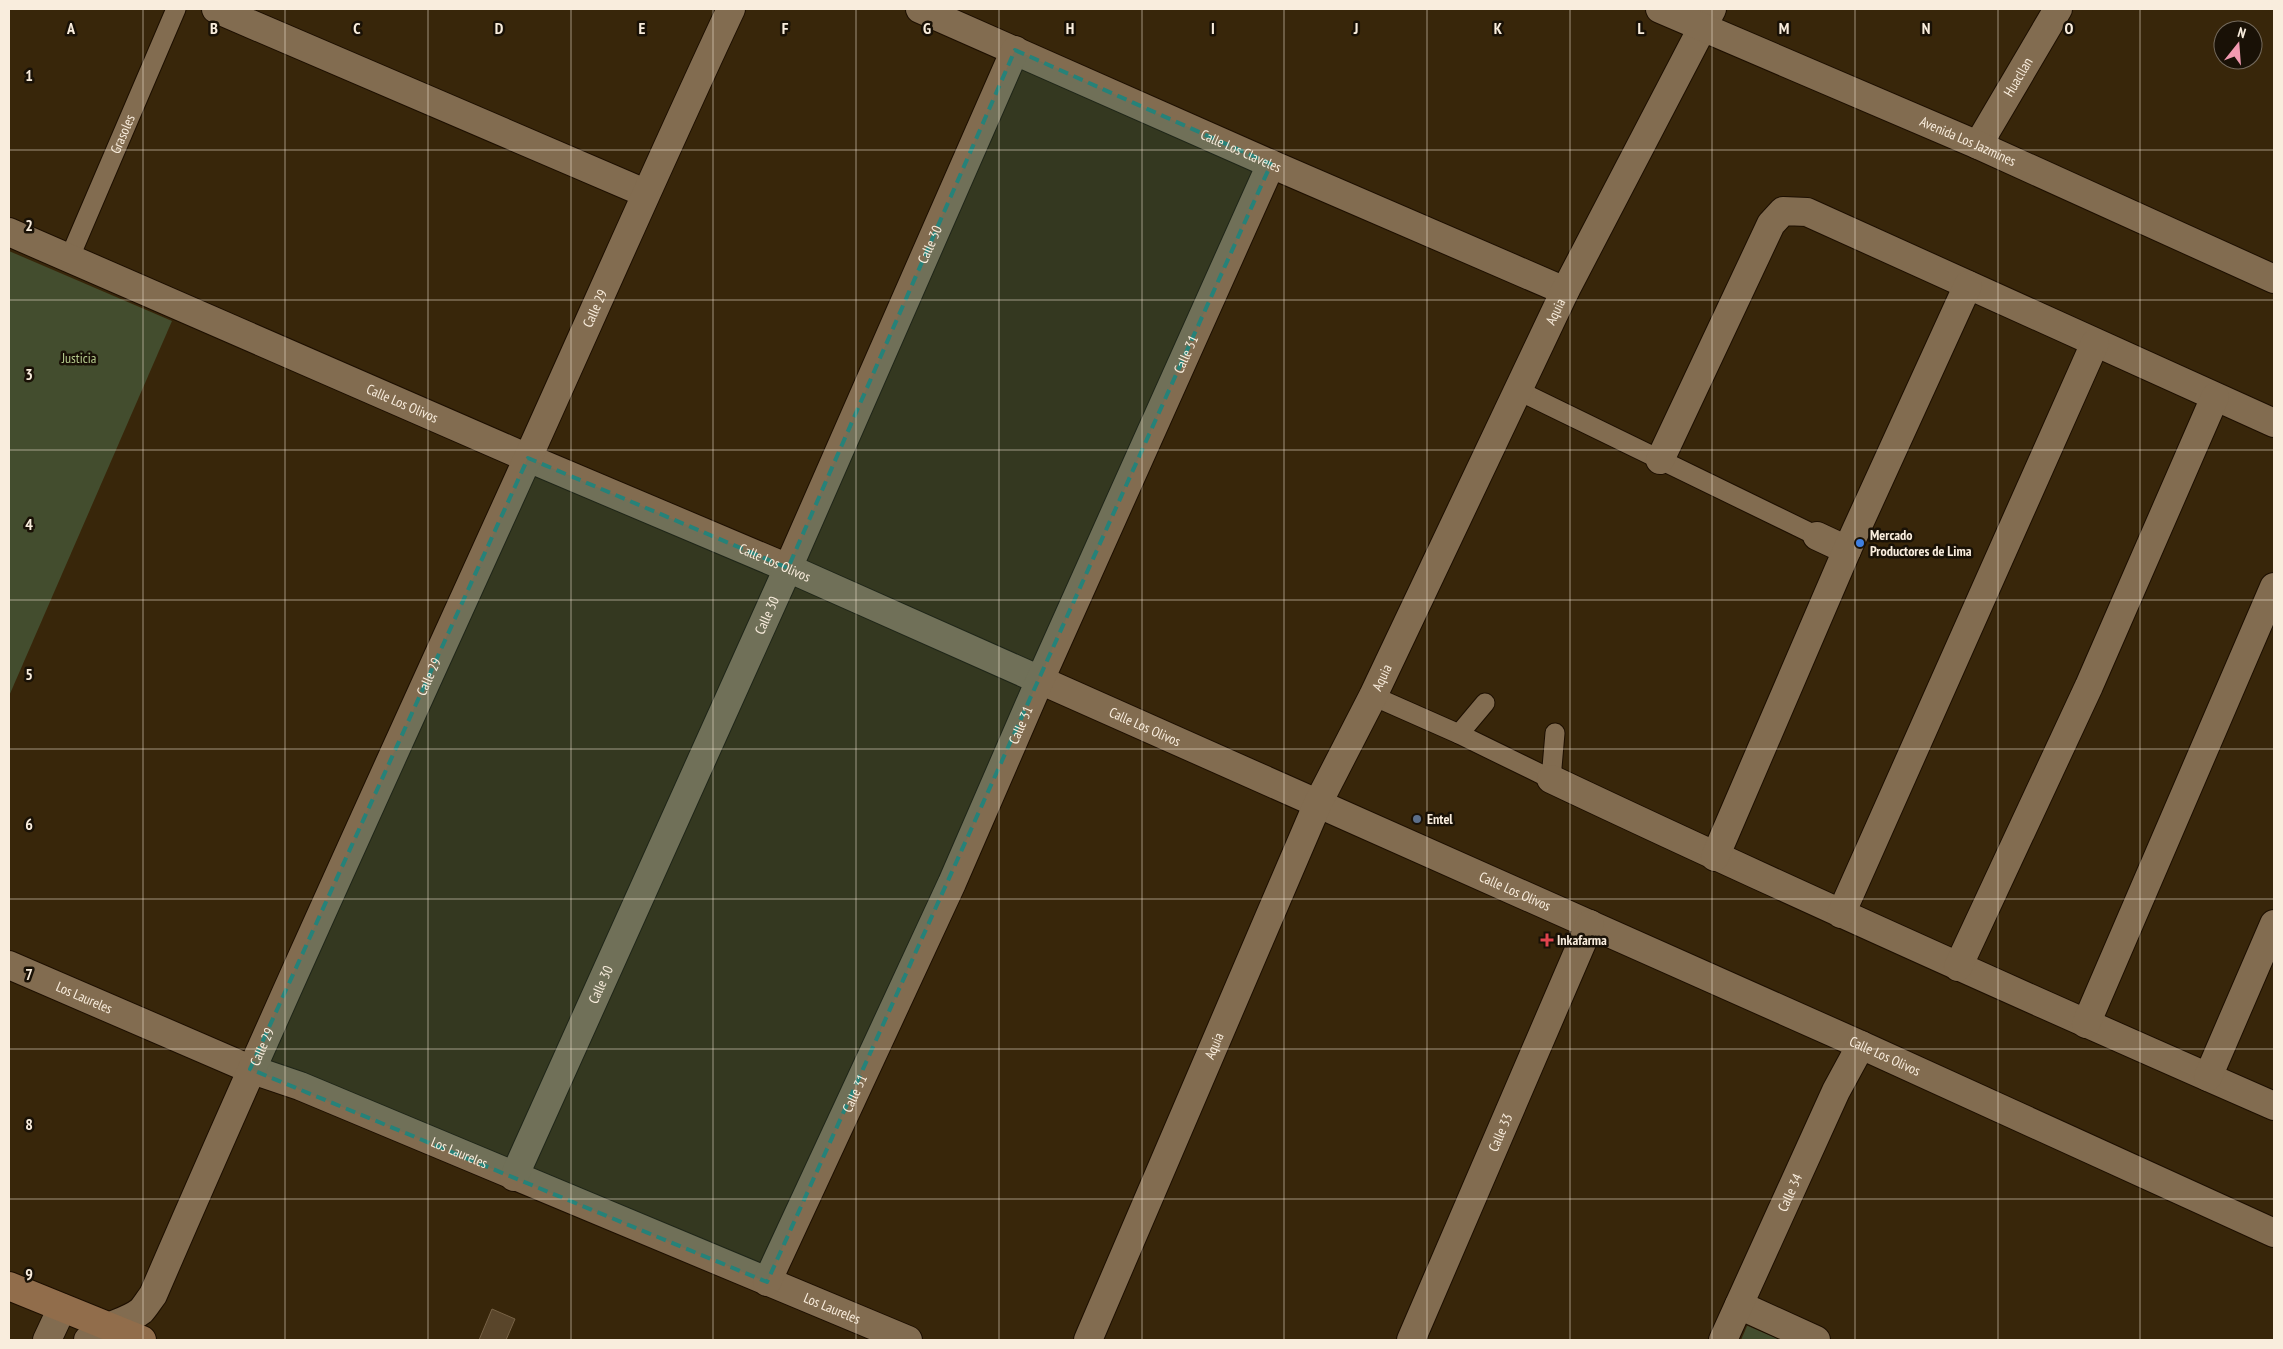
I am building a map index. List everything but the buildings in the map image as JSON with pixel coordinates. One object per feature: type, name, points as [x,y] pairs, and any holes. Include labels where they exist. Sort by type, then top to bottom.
[{"type":"main road","points":[[9,1286],[62,1308],[98,1333],[142,1340]]},
{"type":"street","points":[[216,9],[645,193]]},
{"type":"street","name":"Calle 29","points":[[98,1333],[142,1310],[153,1295],[250,1068],[730,9]]},
{"type":"street","name":"Calle Los Claveles","points":[[920,9],[1565,291]]},
{"type":"street","name":"Avenida Los Jazmines","points":[[1660,9],[1707,18],[1978,145],[2274,279]]},
{"type":"street","name":"Huacllan","points":[[1978,145],[2058,9]]},
{"type":"street","name":"Aquia","points":[[1088,1340],[1318,803],[1373,696],[1565,291],[1707,18]]},
{"type":"street","name":"Calle 30","points":[[514,1177],[788,568],[1015,50]]},
{"type":"street","name":"Calle 31","points":[[767,1282],[952,883],[1040,680],[1271,164]]},
{"type":"street","points":[[1660,460],[1771,224],[1783,211],[1807,212],[2274,424]]},
{"type":"street","name":"Calle Los Olivos","points":[[9,232],[528,458],[788,568],[1590,924],[2274,1233]]},
{"type":"street","points":[[1715,857],[1847,550],[1968,285]]},
{"type":"street","points":[[1841,914],[2095,344]]},
{"type":"street","points":[[1958,967],[2089,686],[2214,397]]},
{"type":"street","points":[[1816,536],[1847,550]]},
{"type":"street","points":[[2086,1024],[2274,587]]},
{"type":"street","points":[[1551,779],[1715,857],[1958,967],[2274,1106]]},
{"type":"street","name":"Calle 33","points":[[1411,1340],[1590,924]]},
{"type":"street","points":[[2208,1077],[2274,924]]},
{"type":"street","name":"Los Laureles","points":[[9,966],[250,1068],[300,1086],[908,1340]]},
{"type":"street","name":"Calle 34","points":[[1723,1340],[1836,1091],[1860,1045]]},
{"type":"street","points":[[1739,1305],[1816,1340]]},
{"type":"street","points":[[47,1340],[62,1308]]},
{"type":"lane","name":"Grasoles","points":[[69,259],[176,9]]},
{"type":"lane","points":[[1517,390],[1816,536]]},
{"type":"lane","points":[[1373,696],[1460,734],[1551,779],[1555,733]]},
{"type":"lane","points":[[1460,734],[1485,703]]},
{"type":"highlighted area","points":[[1015,50],[1271,164],[767,1282],[250,1069],[528,458],[788,568]]},
{"type":"green space","name":"Justicia","points":[[9,251],[172,321],[9,696]]},
{"type":"green space","points":[[1748,1326],[1780,1340],[1741,1340]]},
{"type":"place","name":"Mercado Productores de Lima","points":[[1860,543]]},
{"type":"place","name":"Entel","points":[[1417,819]]},
{"type":"place","name":"Inkafarma","points":[[1547,940]]}]
